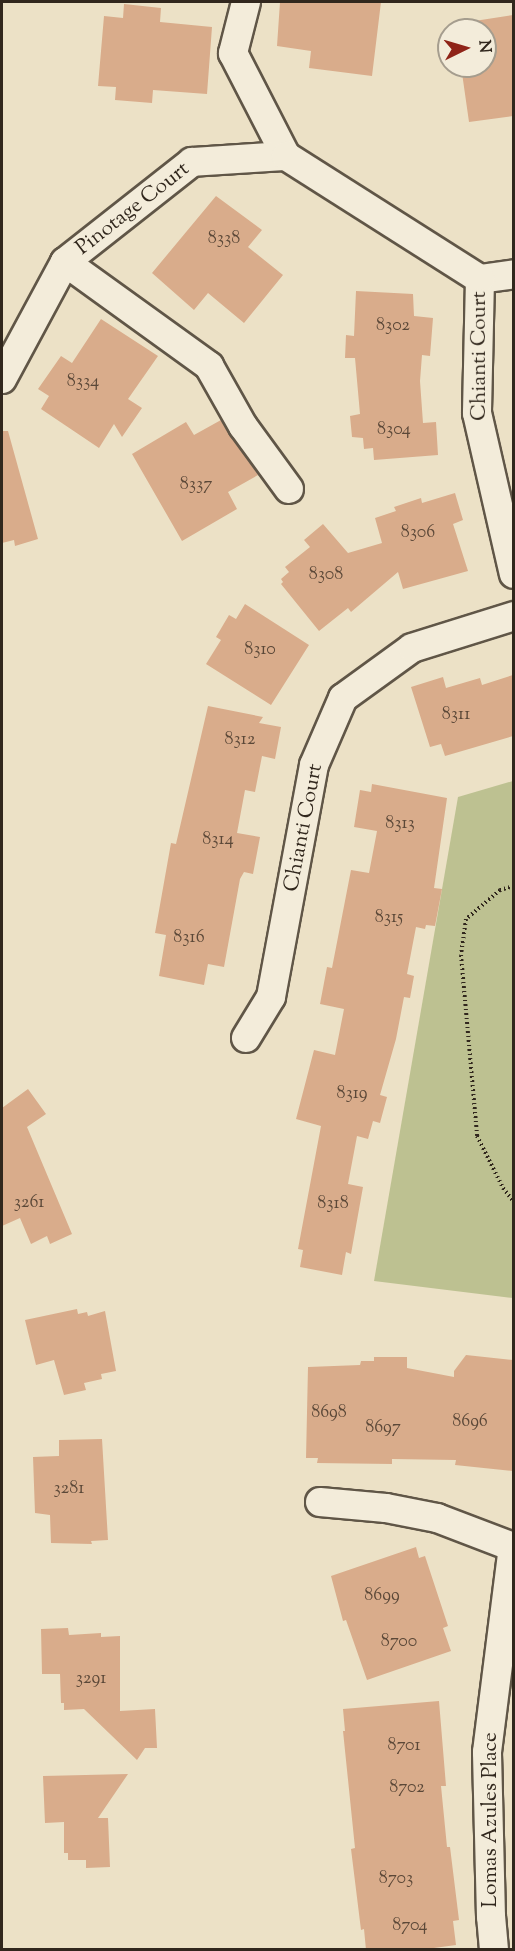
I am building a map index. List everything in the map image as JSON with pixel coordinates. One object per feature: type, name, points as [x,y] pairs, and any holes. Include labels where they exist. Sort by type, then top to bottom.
[{"type":"street","points":[[246,2],[233,53],[286,156],[480,279],[513,274]]},
{"type":"street","name":"Pinotage Court","points":[[2,379],[65,262],[192,162],[286,156]]},
{"type":"street","points":[[65,262],[208,366],[243,426],[289,489]]},
{"type":"street","name":"Chianti Court","points":[[480,279],[477,413],[513,574]]},
{"type":"street","name":"Chianti Court","points":[[246,1038],[271,997],[314,765],[343,698],[412,648],[513,616]]},
{"type":"street","points":[[320,1502],[386,1508],[437,1518],[513,1547]]},
{"type":"street","name":"Lomas Azules Place","points":[[494,1950],[491,1917],[487,1752],[513,1547]]},
{"type":"path","points":[[513,886],[500,890],[466,919],[461,955],[477,1136],[503,1188],[513,1202]]},
{"type":"green space","points":[[513,781],[513,1298],[374,1281],[458,797]]},
{"type":"building","points":[[280,2],[381,2],[372,76],[309,68],[311,51],[277,46]]},
{"type":"building","points":[[124,4],[161,8],[160,22],[212,27],[207,94],[153,90],[152,103],[115,100],[116,87],[98,86],[104,16],[123,18]]},
{"type":"building","points":[[513,15],[513,116],[469,122],[463,78],[497,78],[497,18],[494,18]]},
{"type":"building","points":[[216,196],[262,230],[248,247],[283,275],[244,323],[208,293],[194,310],[152,273]]},
{"type":"building","points":[[356,291],[413,294],[414,316],[433,318],[430,356],[422,355],[420,381],[423,423],[436,422],[438,455],[374,460],[373,448],[364,449],[363,438],[352,437],[350,416],[360,414],[355,358],[345,358],[346,335],[354,336]]},
{"type":"building","points":[[101,319],[158,356],[128,399],[142,408],[122,437],[114,424],[99,448],[41,409],[49,396],[38,389],[61,356],[72,363]]},
{"type":"building","points":[[221,420],[258,475],[228,492],[237,509],[182,541],[132,454],[186,422],[194,435]]},
{"type":"building","points":[[2,431],[8,431],[38,539],[15,546],[14,540],[2,543]]},
{"type":"building","points":[[455,493],[463,520],[453,524],[468,571],[403,589],[398,572],[351,612],[348,608],[319,631],[281,584],[283,582],[281,579],[289,572],[285,567],[310,547],[304,540],[323,524],[348,553],[382,543],[375,518],[396,511],[394,507],[421,498],[422,503]]},
{"type":"building","points":[[245,604],[309,645],[271,705],[206,664],[221,640],[216,637],[229,615],[236,619]]},
{"type":"building","points":[[513,675],[513,736],[445,756],[441,744],[430,747],[411,687],[443,677],[446,688],[480,678],[482,685]]},
{"type":"building","points":[[208,706],[263,717],[259,723],[281,727],[275,759],[262,756],[255,792],[245,790],[237,833],[260,837],[253,874],[244,872],[240,879],[224,967],[208,964],[204,985],[159,976],[166,935],[155,933],[171,843],[176,844]]},
{"type":"building","points":[[372,784],[447,798],[434,888],[442,889],[435,926],[426,925],[425,929],[416,927],[407,974],[414,976],[410,998],[404,997],[396,1039],[380,1095],[387,1097],[380,1123],[373,1121],[368,1139],[357,1136],[348,1184],[363,1187],[351,1254],[346,1252],[342,1275],[300,1267],[303,1250],[298,1249],[321,1126],[296,1119],[314,1050],[335,1055],[344,1009],[320,1004],[327,967],[332,968],[351,870],[369,873],[377,831],[354,827],[360,790],[371,792]]},
{"type":"building","points":[[28,1089],[46,1114],[27,1127],[72,1234],[50,1244],[47,1236],[31,1244],[20,1218],[2,1226],[2,1108]]},
{"type":"building","points":[[77,1309],[78,1314],[87,1312],[88,1316],[105,1311],[116,1371],[101,1374],[102,1379],[84,1383],[86,1390],[64,1395],[54,1360],[36,1365],[25,1320]]},
{"type":"building","points":[[466,1355],[513,1360],[513,1471],[455,1465],[456,1460],[392,1459],[392,1464],[317,1463],[318,1458],[306,1458],[308,1367],[360,1365],[361,1361],[374,1361],[374,1357],[407,1357],[407,1368],[454,1377],[454,1371]]},
{"type":"building","points":[[102,1439],[108,1540],[91,1541],[92,1544],[51,1543],[50,1515],[35,1513],[33,1457],[59,1456],[59,1440]]},
{"type":"building","points":[[416,1547],[419,1558],[425,1556],[448,1626],[443,1628],[451,1651],[367,1680],[346,1620],[343,1621],[331,1576]]},
{"type":"building","points":[[68,1628],[69,1635],[101,1633],[101,1637],[120,1636],[120,1711],[155,1709],[157,1748],[145,1748],[137,1760],[84,1709],[64,1710],[64,1703],[61,1703],[60,1674],[42,1674],[41,1629]]},
{"type":"building","points":[[439,1701],[446,1786],[441,1786],[447,1847],[450,1847],[459,1920],[453,1921],[456,1945],[419,1950],[366,1950],[364,1929],[361,1930],[351,1849],[355,1848],[343,1731],[345,1731],[343,1709]]},
{"type":"building","points":[[128,1774],[98,1818],[108,1818],[110,1867],[86,1868],[86,1860],[68,1860],[68,1853],[64,1853],[64,1822],[45,1823],[43,1776]]}]
